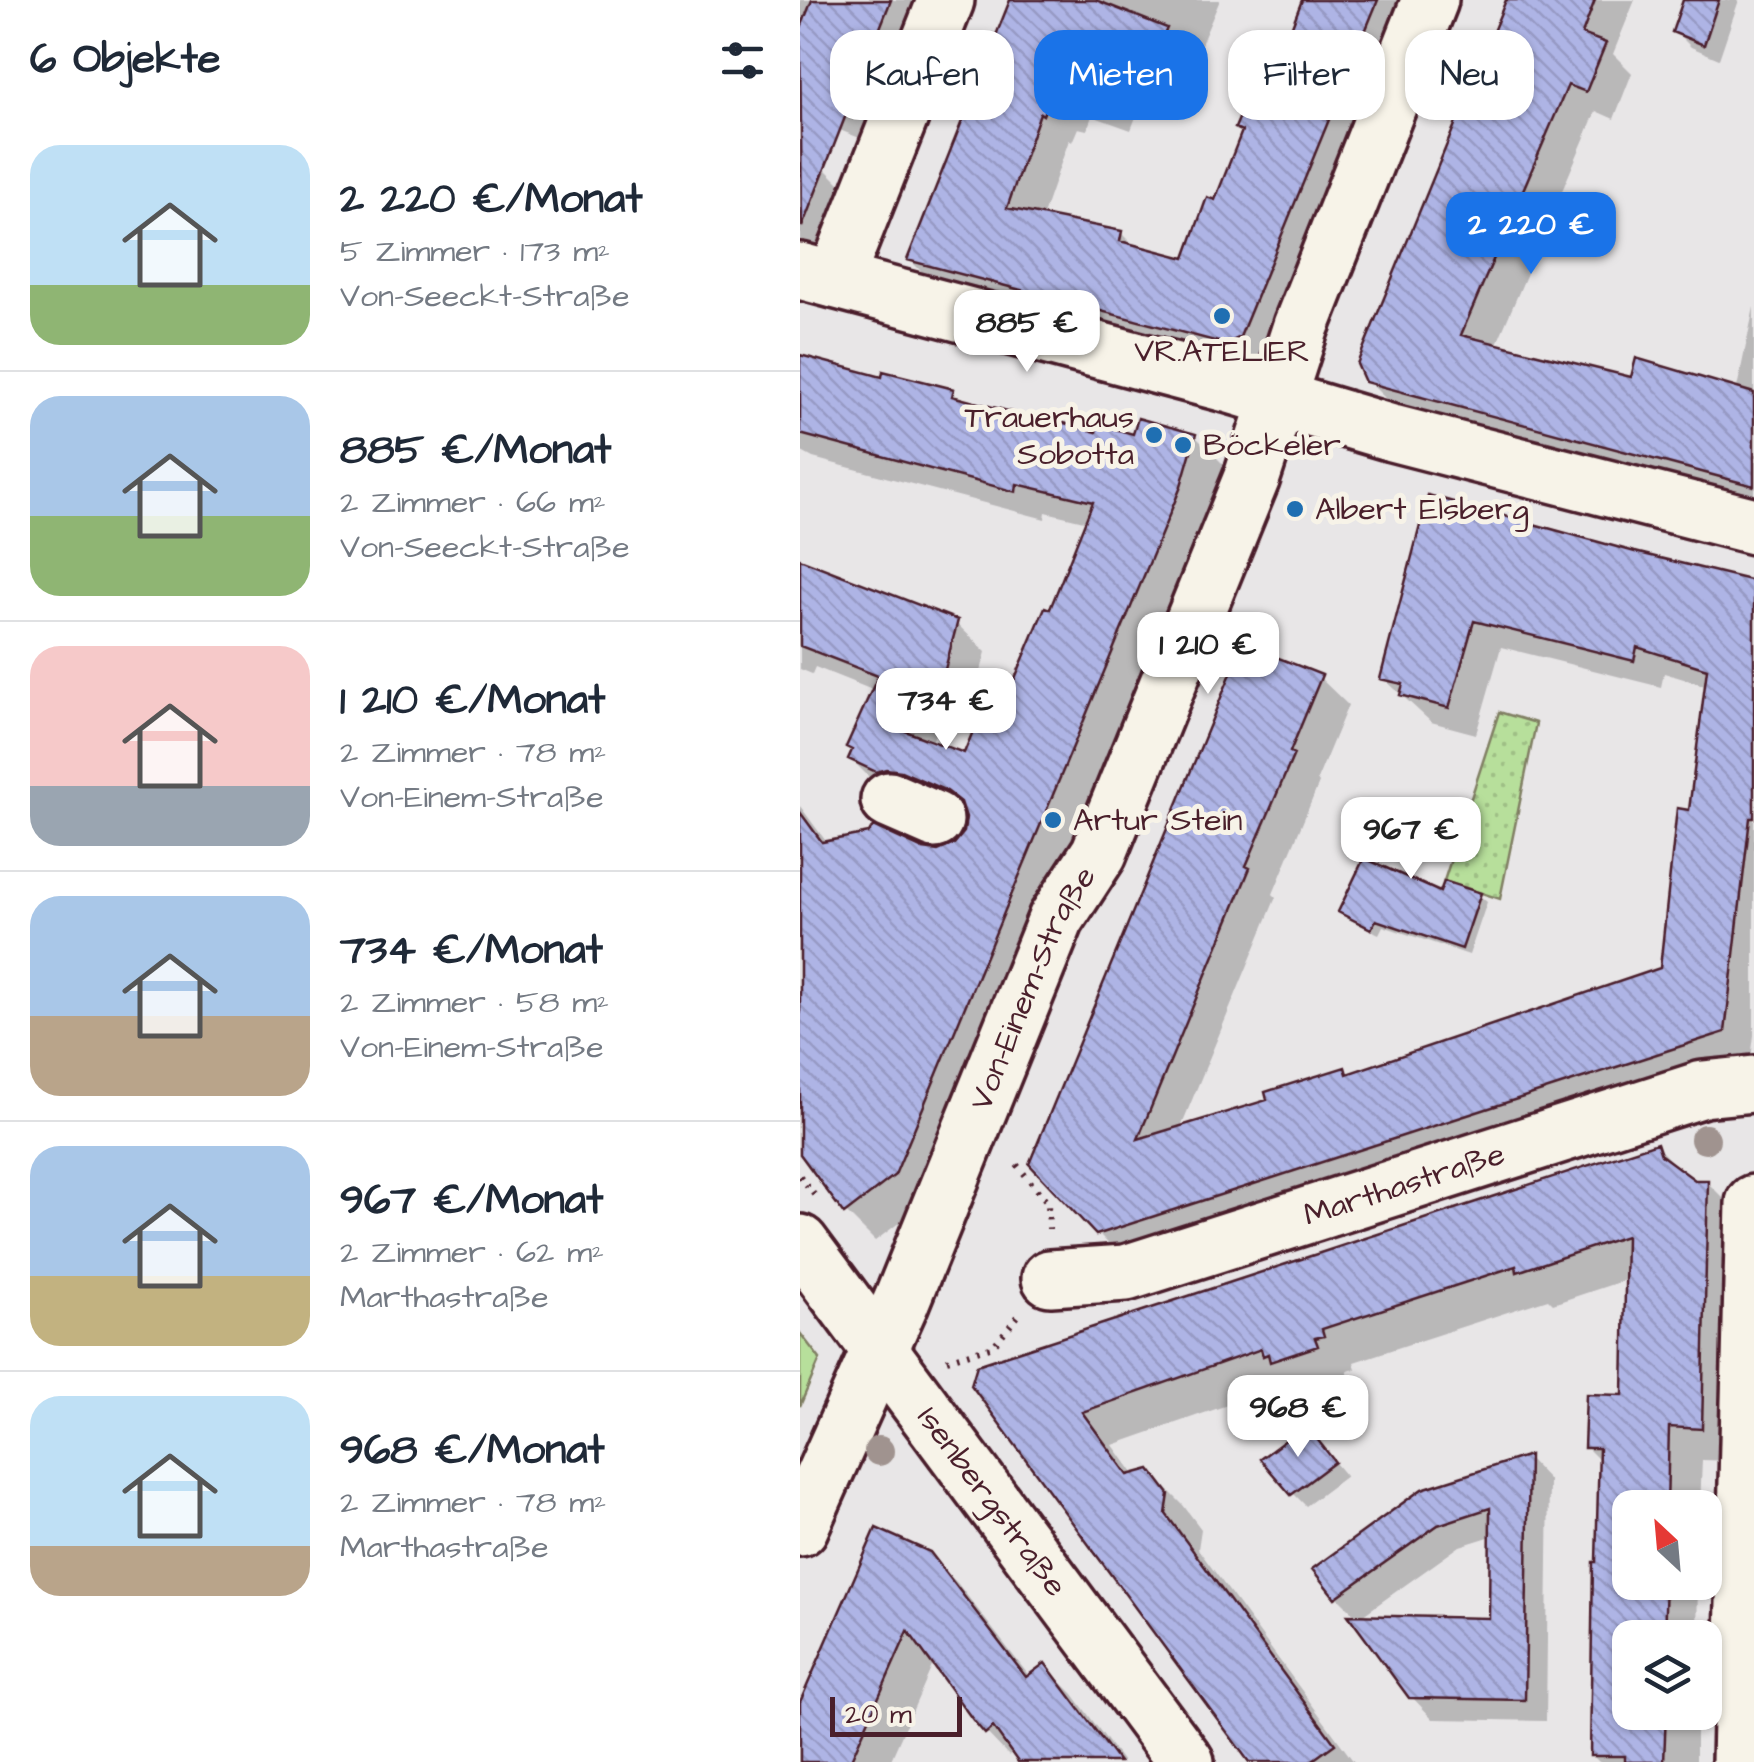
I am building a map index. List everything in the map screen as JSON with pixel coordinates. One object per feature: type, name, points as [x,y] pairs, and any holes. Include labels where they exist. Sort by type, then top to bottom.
[{"type":"street","points":[[946,0],[818,276],[1277,398],[1392,433],[1754,526]]},
{"type":"street","name":"Von-Einem-Straße","points":[[800,1528],[1056,920],[1099,853],[1252,477],[1301,326],[1430,0]]},
{"type":"street","name":"Marthastraße","points":[[1050,1278],[1126,1273],[1703,1089],[1754,1084]]},
{"type":"street","points":[[1740,1762],[1754,1203]]},
{"type":"street","name":"Isenbergstraße","points":[[800,1243],[1186,1762]]},
{"type":"path","points":[[936,1363],[993,1346],[1050,1278],[1048,1203],[1017,1164]]},
{"type":"green space","points":[[1499,712],[1536,723],[1500,899],[1444,881]]},
{"type":"green space","points":[[800,1333],[820,1359],[800,1406]]},
{"type":"building","points":[[812,0],[891,0],[879,30],[830,30],[830,120],[844,120],[802,227],[800,30]]},
{"type":"building","points":[[1010,0],[1096,0],[1167,28],[1034,30],[1034,120],[1038,120],[1007,208],[1122,231],[1120,241],[1185,258],[1207,197],[1215,200],[1242,131],[1235,128],[1238,120],[1329,120],[1240,337],[1226,344],[907,260],[962,120],[1014,120],[1014,30],[998,30]]},
{"type":"building","points":[[1302,0],[1378,0],[1366,30],[1290,30]]},
{"type":"building","points":[[1506,0],[1595,0],[1582,34],[1606,43],[1586,92],[1568,85],[1461,335],[1631,377],[1636,358],[1754,393],[1754,486],[1365,382],[1357,364],[1457,120],[1534,120],[1534,30],[1494,30]]},
{"type":"building","points":[[1683,0],[1719,0],[1704,45],[1672,32]]},
{"type":"building","points":[[800,355],[882,377],[883,371],[954,389],[952,396],[1096,432],[1098,424],[1133,434],[1138,418],[1196,434],[1180,489],[895,1175],[844,1214],[800,1154],[800,812],[822,842],[869,833],[873,826],[923,849],[938,851],[954,844],[964,832],[966,817],[961,802],[947,791],[901,771],[876,772],[848,759],[852,750],[846,747],[878,676],[800,646],[800,559],[958,620],[944,673],[920,669],[897,728],[964,753],[996,676],[1013,683],[1045,607],[1050,609],[1093,502],[1017,484],[1016,492],[800,434]]},
{"type":"building","points":[[1428,495],[1754,581],[1754,818],[1750,818],[1725,1032],[1096,1235],[1029,1164],[1243,644],[1322,675],[1290,752],[1294,754],[1246,866],[1250,868],[1138,1139],[1267,1100],[1265,1092],[1345,1067],[1347,1074],[1660,968],[1677,808],[1689,810],[1707,669],[1637,647],[1634,661],[1474,621],[1449,708],[1400,695],[1403,684],[1380,679]]},
{"type":"building","points":[[1364,858],[1440,892],[1444,881],[1481,893],[1462,949],[1376,920],[1371,929],[1338,912]]},
{"type":"building","points":[[1657,1143],[1661,1155],[1695,1180],[1708,1180],[1702,1429],[1669,1427],[1667,1490],[1612,1490],[1612,1600],[1665,1600],[1665,1620],[1612,1620],[1612,1730],[1665,1730],[1664,1762],[1625,1762],[1625,1756],[1590,1756],[1599,1448],[1584,1448],[1586,1394],[1623,1395],[1626,1236],[1517,1272],[1516,1266],[1322,1329],[1324,1336],[1315,1338],[1318,1346],[1270,1362],[1261,1349],[1082,1412],[1128,1475],[1150,1469],[1169,1494],[1166,1514],[1335,1744],[1310,1762],[1249,1762],[971,1385],[977,1365]]},
{"type":"building","points":[[1306,1425],[1335,1462],[1291,1495],[1260,1459]]},
{"type":"building","points":[[1529,1455],[1525,1700],[1409,1698],[1348,1615],[1489,1618],[1490,1508],[1438,1525],[1335,1598],[1312,1569],[1422,1489]]},
{"type":"building","points":[[876,1528],[930,1552],[1026,1677],[1045,1663],[1119,1762],[1018,1762],[993,1727],[985,1734],[973,1720],[908,1631],[850,1762],[800,1762],[800,1702]]},
{"type":"place","name":"VR.ATELIER","points":[[1222,316]]},
{"type":"place","name":"Trauerhaus Sobotta","points":[[1154,435]]},
{"type":"place","name":"Böckeler","points":[[1183,445]]},
{"type":"place","name":"Albert Elsberg","points":[[1295,509]]},
{"type":"place","name":"Artur Stein","points":[[1053,820]]}]
